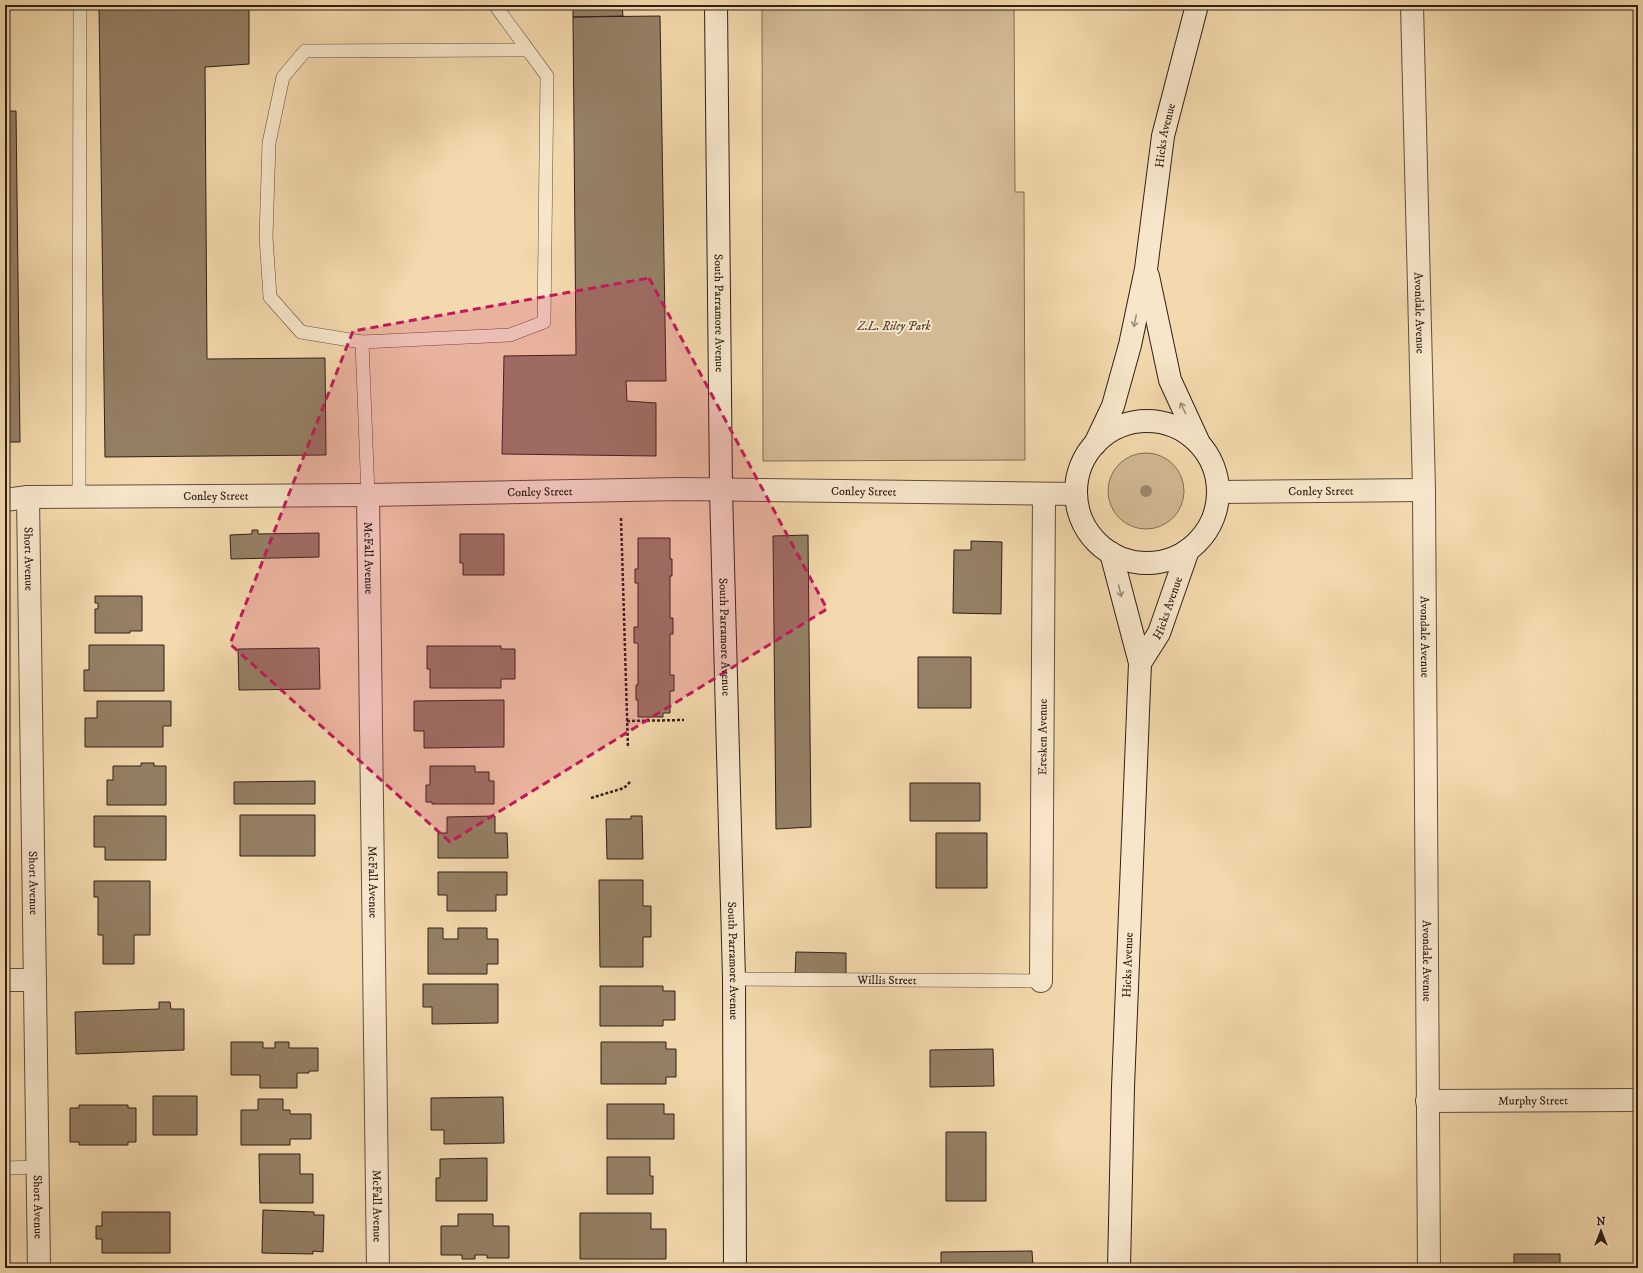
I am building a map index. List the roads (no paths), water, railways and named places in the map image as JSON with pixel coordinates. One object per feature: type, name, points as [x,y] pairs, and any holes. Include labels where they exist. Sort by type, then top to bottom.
[{"type":"street","name":"South Parramore Avenue","points":[[716,5],[721,490],[734,979],[735,1268]]},
{"type":"street","name":"Hicks Avenue","points":[[1095,444],[1113,406],[1130,344],[1146,269],[1164,136],[1197,5]]},
{"type":"street","name":"Avondale Avenue","points":[[1412,5],[1424,490],[1429,1268]]},
{"type":"street","name":"Hicks Avenue","points":[[1146,269],[1170,380],[1200,444]]},
{"type":"street","points":[[1141,421],[1157,422],[1173,426],[1187,433],[1200,444],[1214,466],[1218,479],[1219,492],[1217,508],[1212,523],[1201,539],[1188,550],[1169,560],[1147,563],[1128,560],[1111,553],[1097,542],[1086,529],[1079,512],[1076,494],[1079,470],[1086,456],[1095,444],[1108,433],[1124,425],[1141,421]]},
{"type":"street","name":"Conley Street","points":[[5,500],[28,497],[368,495],[680,489],[1076,494]]},
{"type":"street","name":"Conley Street","points":[[1219,492],[1424,490]]},
{"type":"street","name":"Eresken Avenue","points":[[1041,981],[1044,494]]},
{"type":"street","name":"McFall Avenue","points":[[368,495],[378,1268]]},
{"type":"street","name":"Short Avenue","points":[[28,497],[39,1268]]},
{"type":"street","name":"Hicks Avenue","points":[[1140,662],[1159,633],[1188,550]]},
{"type":"street","name":"Hicks Avenue","points":[[1111,553],[1140,662],[1122,1087],[1119,1268]]},
{"type":"street","points":[[5,980],[35,980]]},
{"type":"street","name":"Murphy Street","points":[[1428,1101],[1638,1100]]},
{"type":"lane","points":[[79,497],[80,5]]},
{"type":"lane","points":[[495,5],[528,50],[547,76],[544,322],[510,335],[362,342],[301,332],[270,297],[266,237],[269,143],[283,76],[305,51],[528,50]]},
{"type":"lane","points":[[362,342],[368,495]]},
{"type":"lane","name":"Willis Street","points":[[734,979],[1041,981]]},
{"type":"lane","points":[[5,1168],[37,1167]]},
{"type":"park label","name":"Z.L. Riley Park","points":[[894,326]]}]
